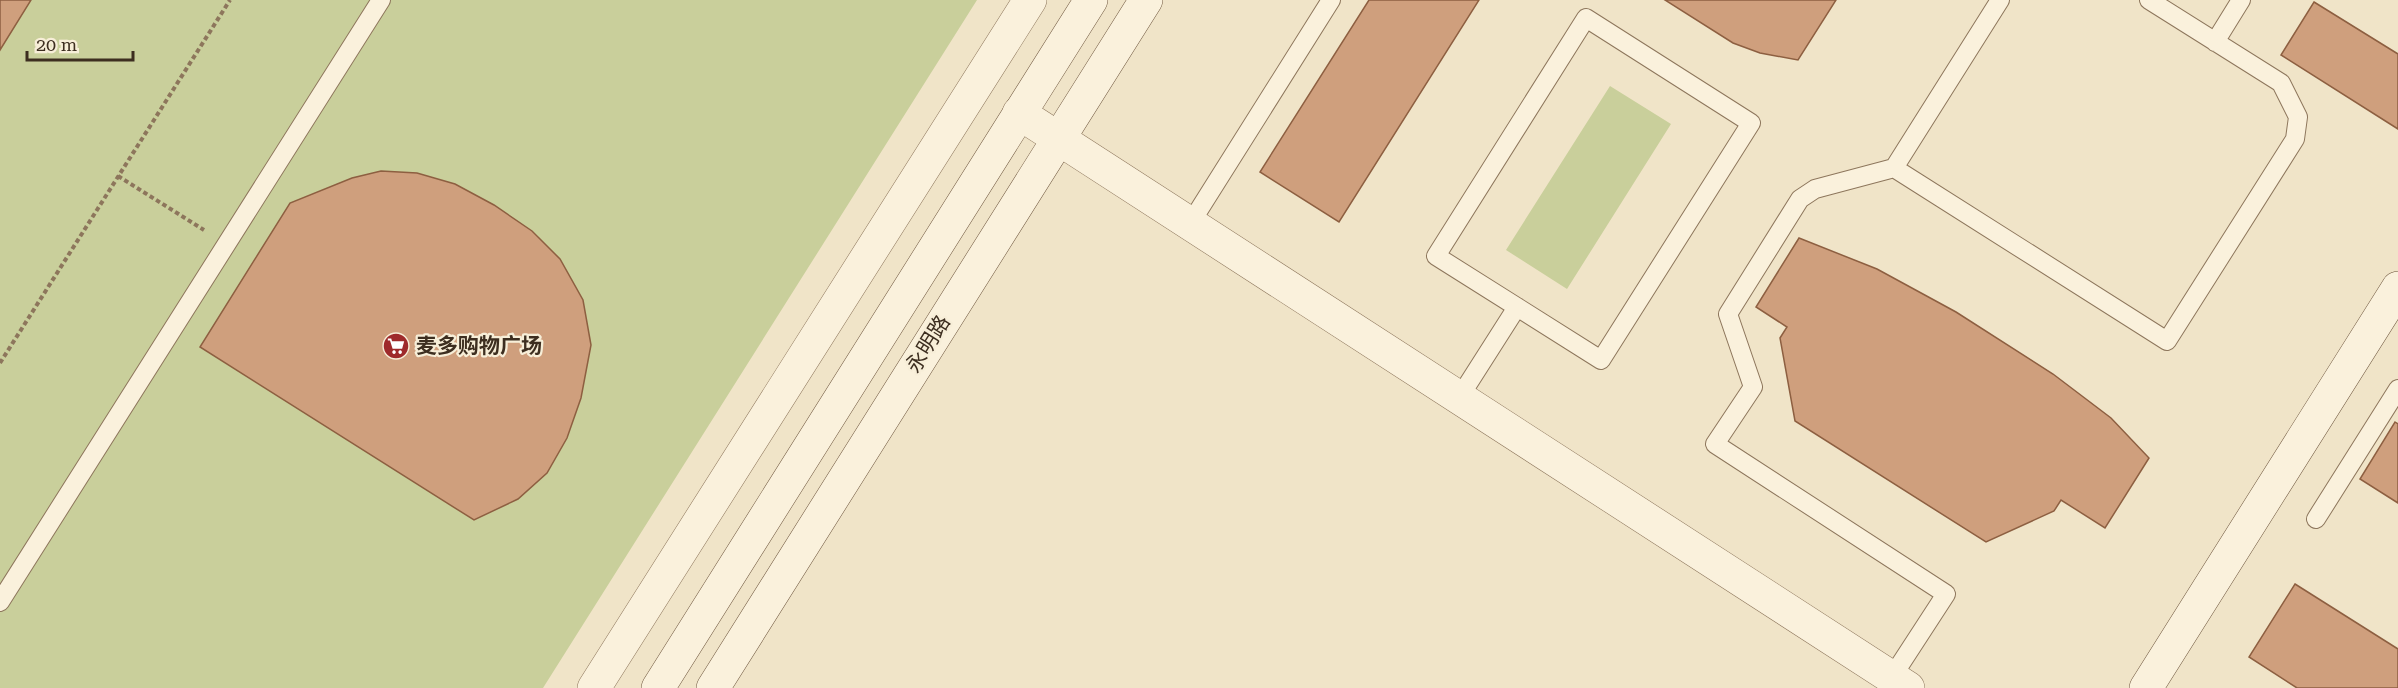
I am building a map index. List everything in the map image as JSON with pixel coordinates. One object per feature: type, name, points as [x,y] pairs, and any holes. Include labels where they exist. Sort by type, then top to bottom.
[{"type":"street","points":[[594,688],[1030,0]]},
{"type":"street","points":[[665,685],[1091,0]]},
{"type":"street","name":"永明路","points":[[712,688],[1146,0]]},
{"type":"street","points":[[1019,113],[1900,683]]},
{"type":"street","points":[[2146,688],[2398,288]]},
{"type":"lane","points":[[0,602],[381,0]]},
{"type":"lane","points":[[1190,224],[1331,0]]},
{"type":"lane","points":[[1900,683],[1946,594],[1715,444],[1753,387],[1728,314],[1800,199],[1815,189],[1894,168],[2000,0]]},
{"type":"lane","points":[[1894,168],[2167,341],[2295,139],[2298,117],[2281,83],[2149,0]]},
{"type":"lane","points":[[2215,42],[2241,0]]},
{"type":"lane","points":[[1586,18],[1751,123],[1601,360],[1517,307],[1436,256],[1586,18]]},
{"type":"lane","points":[[1459,398],[1517,307]]},
{"type":"lane","points":[[2316,519],[2398,389]]},
{"type":"path","points":[[0,363],[230,0]]},
{"type":"path","points":[[118,176],[226,244]]},
{"type":"green space","points":[[0,0],[977,0],[543,688],[0,688]]},
{"type":"green space","points":[[1610,86],[1671,124],[1567,289],[1506,250]]},
{"type":"building","points":[[0,0],[31,0],[0,50]]},
{"type":"building","points":[[1369,0],[1479,0],[1339,222],[1260,172]]},
{"type":"building","points":[[1665,0],[1836,0],[1798,60],[1760,53],[1733,43]]},
{"type":"building","points":[[2314,2],[2398,54],[2398,129],[2281,55]]},
{"type":"building","name":"麦多购物广场","points":[[381,171],[417,173],[455,184],[494,205],[532,231],[560,259],[583,300],[591,345],[581,398],[567,438],[547,473],[518,499],[474,520],[200,347],[290,203],[352,178]]},
{"type":"building","points":[[1799,238],[1877,269],[1956,312],[2053,374],[2111,418],[2149,458],[2105,528],[2061,500],[2054,511],[1986,542],[1795,421],[1780,338],[1787,327],[1756,307]]},
{"type":"building","points":[[2395,422],[2398,424],[2398,503],[2360,479]]},
{"type":"building","points":[[2295,584],[2398,649],[2398,688],[2297,688],[2249,657]]},
{"type":"place","name":"麦多购物广场","points":[[396,346]]}]
